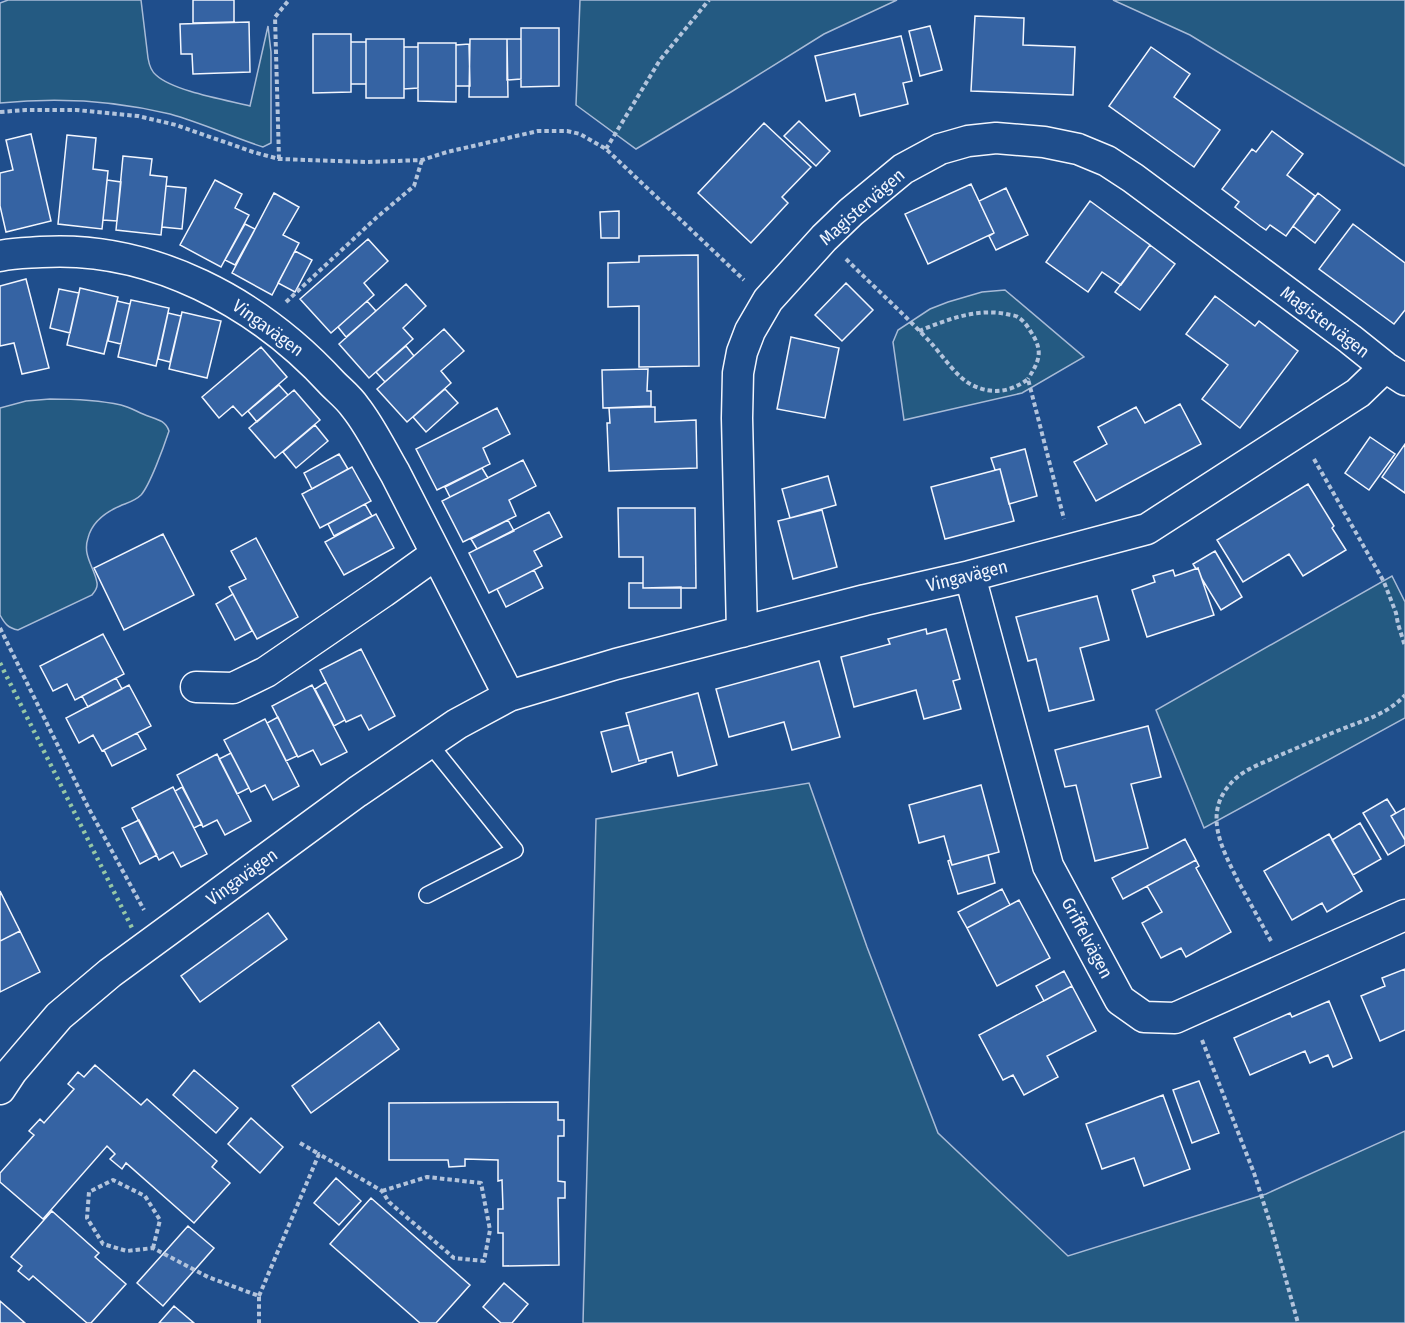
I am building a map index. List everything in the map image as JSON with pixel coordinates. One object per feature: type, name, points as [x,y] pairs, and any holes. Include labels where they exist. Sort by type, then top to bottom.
[{"type":"street","name":"Magistervägen","points":[[742,632],[738,373],[742,352],[750,331],[768,300],[824,238],[851,212],[903,169],[940,149],[968,141],[996,138],[1044,142],[1078,149],[1107,161],[1395,374]]},
{"type":"street","name":"Vingavägen","points":[[0,256],[60,251],[98,254],[165,270],[220,294],[264,322],[294,345],[355,406],[395,473],[509,696]]},
{"type":"street","name":"Vingavägen","points":[[0,1089],[12,1071],[60,1016],[110,973],[357,792],[457,724],[509,696],[616,664],[865,600],[970,576],[1147,529],[1297,431],[1358,393],[1395,374]]},
{"type":"street","points":[[196,687],[232,688],[266,672],[436,554]]},
{"type":"street","name":"Griffelvägen","points":[[970,576],[1048,866],[1120,1000],[1144,1017],[1175,1018],[1405,915]]},
{"type":"lane","points":[[427,895],[515,850],[429,743]]},
{"type":"path","points":[[279,159],[275,17],[290,0]]},
{"type":"path","points":[[606,149],[660,60],[709,0]]},
{"type":"path","points":[[0,112],[76,110],[138,116],[176,125],[279,159],[368,162],[422,160],[538,131],[567,131],[580,134],[606,149],[768,300]]},
{"type":"path","points":[[264,322],[414,186],[422,160]]},
{"type":"path","points":[[824,238],[919,331],[959,375],[972,385],[1006,391],[1018,387],[1028,380],[1038,362],[1040,351],[1037,341],[1018,317],[1000,313],[981,313],[947,319],[919,331]]},
{"type":"path","points":[[1028,380],[1072,548]]},
{"type":"path","points":[[1297,431],[1384,582],[1405,646]]},
{"type":"path","points":[[0,628],[88,807],[159,938]]},
{"type":"path","points":[[1287,968],[1222,849],[1216,825],[1218,804],[1225,791],[1245,771],[1316,739],[1377,716],[1391,709],[1405,696]]},
{"type":"path","points":[[1191,1011],[1254,1173],[1298,1323]]},
{"type":"path","points":[[300,1143],[382,1191],[389,1202],[454,1258],[484,1261],[490,1230],[481,1183],[427,1176],[382,1191]]},
{"type":"path","points":[[259,1323],[259,1296],[319,1154]]},
{"type":"path","points":[[153,1248],[160,1220],[145,1196],[113,1180],[88,1192],[87,1218],[103,1244],[127,1251],[153,1248],[208,1277],[259,1296]]},
{"type":"shaded area","points":[[8,0],[141,0],[148,58],[154,73],[174,86],[250,106],[268,26],[271,52],[271,143],[263,147],[170,114],[149,109],[64,100],[0,103],[0,3]]},
{"type":"shaded area","points":[[580,0],[897,0],[824,34],[636,149],[576,105]]},
{"type":"shaded area","points":[[1113,0],[1405,0],[1405,166],[1190,35]]},
{"type":"shaded area","points":[[1005,290],[1084,357],[1022,393],[904,420],[893,342],[898,330],[930,309],[948,302],[982,292]]},
{"type":"shaded area","points":[[86,400],[121,405],[159,420],[169,431],[145,490],[134,500],[105,515],[96,522],[90,532],[87,551],[97,583],[97,588],[92,595],[18,630],[7,625],[0,615],[0,408],[26,401]]},
{"type":"shaded area","points":[[1392,576],[1405,602],[1405,718],[1204,828],[1156,710]]},
{"type":"shaded area","points":[[809,783],[867,947],[938,1133],[1068,1256],[1266,1194],[1405,1131],[1405,1323],[583,1323],[596,819]]},
{"type":"building","points":[[193,0],[234,0],[234,22],[193,23]]},
{"type":"building","points":[[975,16],[1024,18],[1023,45],[1075,47],[1073,95],[971,91]]},
{"type":"building","points":[[249,22],[250,72],[193,74],[192,54],[181,54],[180,24]]},
{"type":"building","points":[[930,26],[942,70],[920,76],[909,31]]},
{"type":"building","points":[[521,28],[559,28],[559,86],[521,87]]},
{"type":"building","points":[[313,34],[351,34],[351,92],[313,93]]},
{"type":"building","points":[[901,36],[912,81],[903,83],[908,104],[860,116],[855,94],[826,101],[815,56]]},
{"type":"building","points":[[366,39],[404,39],[404,98],[366,98]]},
{"type":"building","points":[[470,39],[507,39],[508,97],[469,97]]},
{"type":"building","points":[[507,39],[521,39],[521,79],[507,80]]},
{"type":"building","points":[[351,42],[366,42],[366,84],[351,84]]},
{"type":"building","points":[[418,43],[456,43],[456,102],[418,101]]},
{"type":"building","points":[[469,44],[470,86],[456,86],[456,45]]},
{"type":"building","points":[[404,47],[418,47],[418,88],[404,89]]},
{"type":"building","points":[[1151,47],[1190,74],[1174,97],[1220,130],[1194,167],[1109,106]]},
{"type":"building","points":[[799,121],[830,151],[816,166],[784,136]]},
{"type":"building","points":[[764,123],[811,167],[782,197],[788,203],[751,243],[698,193]]},
{"type":"building","points":[[1272,131],[1303,154],[1287,175],[1315,196],[1286,236],[1270,225],[1266,230],[1260,226],[1235,207],[1239,202],[1222,189],[1252,149],[1256,152]]},
{"type":"building","points":[[31,134],[51,221],[6,232],[0,206],[0,173],[13,170],[6,140]]},
{"type":"building","points":[[67,135],[96,138],[93,169],[108,171],[102,229],[58,224]]},
{"type":"building","points":[[123,156],[152,159],[150,175],[167,177],[161,235],[116,230]]},
{"type":"building","points":[[107,180],[121,182],[117,221],[103,220]]},
{"type":"building","points":[[215,180],[242,194],[235,208],[249,215],[221,267],[180,245]]},
{"type":"building","points":[[971,184],[994,233],[928,264],[905,214]]},
{"type":"building","points":[[166,186],[186,188],[182,229],[162,227]]},
{"type":"building","points":[[1006,188],[1028,235],[996,250],[989,236],[994,233],[979,201]]},
{"type":"building","points":[[274,193],[299,207],[283,235],[299,243],[272,295],[232,273]]},
{"type":"building","points":[[1318,193],[1340,210],[1315,243],[1293,226]]},
{"type":"building","points":[[1090,201],[1150,245],[1121,285],[1102,272],[1088,292],[1046,262]]},
{"type":"building","points":[[619,211],[619,238],[601,238],[600,212]]},
{"type":"building","points":[[245,224],[255,229],[235,265],[225,260]]},
{"type":"building","points":[[1353,224],[1405,263],[1405,310],[1394,324],[1319,269]]},
{"type":"building","points":[[368,239],[388,261],[364,283],[374,295],[331,333],[300,299]]},
{"type":"building","points":[[1150,245],[1175,264],[1140,310],[1115,292]]},
{"type":"building","points":[[295,251],[312,260],[295,292],[278,283]]},
{"type":"building","points":[[698,255],[699,366],[639,367],[639,306],[608,307],[608,263],[639,262],[639,256]]},
{"type":"building","points":[[26,279],[49,368],[22,374],[14,343],[0,346],[0,286]]},
{"type":"building","points":[[846,283],[873,310],[842,341],[815,315]]},
{"type":"building","points":[[406,284],[426,306],[403,328],[413,339],[369,378],[339,344]]},
{"type":"building","points":[[80,288],[118,297],[104,354],[67,345]]},
{"type":"building","points":[[59,289],[79,293],[70,333],[50,328]]},
{"type":"building","points":[[1215,296],[1255,326],[1259,321],[1298,351],[1240,428],[1202,399],[1228,365],[1186,334]]},
{"type":"building","points":[[131,300],[169,308],[156,366],[118,357]]},
{"type":"building","points":[[117,301],[130,304],[121,344],[108,341]]},
{"type":"building","points":[[367,301],[376,311],[346,337],[338,327]]},
{"type":"building","points":[[182,312],[221,321],[207,378],[169,369]]},
{"type":"building","points":[[168,313],[181,316],[170,362],[158,359]]},
{"type":"building","points":[[444,329],[464,351],[441,371],[451,383],[407,422],[377,389]]},
{"type":"building","points":[[791,337],[839,348],[825,418],[777,409]]},
{"type":"building","points":[[406,346],[414,356],[385,382],[376,372]]},
{"type":"building","points":[[261,347],[287,377],[242,416],[233,406],[219,418],[202,397]]},
{"type":"building","points":[[648,369],[647,391],[651,391],[651,406],[603,408],[602,370]]},
{"type":"building","points":[[279,385],[288,395],[257,422],[248,411]]},
{"type":"building","points":[[445,389],[458,403],[426,432],[413,417]]},
{"type":"building","points":[[294,390],[320,420],[275,458],[249,428]]},
{"type":"building","points":[[1180,404],[1201,444],[1096,501],[1074,462],[1107,444],[1098,427],[1136,407],[1145,423]]},
{"type":"building","points":[[655,407],[655,422],[696,420],[697,468],[609,471],[607,423],[610,423],[609,408]]},
{"type":"building","points":[[497,408],[510,434],[483,448],[490,464],[437,490],[416,449]]},
{"type":"building","points":[[315,425],[328,441],[296,468],[283,452]]},
{"type":"building","points":[[1370,437],[1395,454],[1369,490],[1345,473]]},
{"type":"building","points":[[1405,444],[1405,493],[1382,477]]},
{"type":"building","points":[[1025,449],[1037,496],[1009,504],[1000,469],[995,470],[991,458]]},
{"type":"building","points":[[339,454],[348,469],[312,489],[304,473]]},
{"type":"building","points":[[523,460],[536,486],[509,500],[516,516],[463,542],[442,501]]},
{"type":"building","points":[[352,467],[371,501],[320,528],[302,494]]},
{"type":"building","points":[[482,468],[488,478],[450,497],[445,487]]},
{"type":"building","points":[[1000,469],[1014,521],[945,539],[931,487]]},
{"type":"building","points":[[828,476],[836,505],[790,518],[782,489]]},
{"type":"building","points":[[1308,484],[1346,550],[1303,576],[1289,554],[1243,582],[1217,540]]},
{"type":"building","points":[[365,504],[372,516],[334,536],[328,524]]},
{"type":"building","points":[[618,508],[695,508],[696,588],[643,588],[643,557],[619,557]]},
{"type":"building","points":[[822,510],[837,567],[793,579],[778,521]]},
{"type":"building","points":[[549,512],[562,537],[534,551],[542,566],[489,593],[469,553]]},
{"type":"building","points":[[376,514],[394,548],[344,575],[325,542]]},
{"type":"building","points":[[508,520],[514,531],[477,549],[471,539]]},
{"type":"building","points":[[163,534],[194,595],[124,630],[94,568]]},
{"type":"building","points":[[256,538],[298,617],[257,639],[229,587],[246,579],[231,551]]},
{"type":"building","points":[[1215,551],[1242,597],[1221,610],[1198,568],[1196,569],[1193,564]]},
{"type":"building","points":[[1198,568],[1214,615],[1147,637],[1132,590],[1155,582],[1153,576],[1173,570],[1175,576]]},
{"type":"building","points":[[534,570],[543,588],[506,607],[497,589]]},
{"type":"building","points":[[629,583],[643,583],[643,588],[681,587],[681,608],[629,608]]},
{"type":"building","points":[[233,594],[252,631],[235,640],[216,604]]},
{"type":"building","points":[[1097,596],[1109,640],[1080,648],[1094,700],[1049,711],[1036,659],[1028,661],[1016,617]]},
{"type":"building","points":[[926,629],[927,634],[946,629],[960,679],[953,681],[961,709],[924,719],[916,690],[854,707],[841,657],[890,644],[888,639]]},
{"type":"building","points":[[103,634],[124,674],[75,700],[67,684],[53,691],[40,666]]},
{"type":"building","points":[[361,649],[395,716],[369,730],[361,715],[346,722],[320,670]]},
{"type":"building","points":[[819,661],[840,737],[792,750],[784,722],[729,737],[716,689]]},
{"type":"building","points":[[116,678],[122,689],[88,707],[82,696]]},
{"type":"building","points":[[326,682],[345,720],[334,726],[315,689]]},
{"type":"building","points":[[129,685],[151,726],[102,751],[93,735],[79,743],[66,718]]},
{"type":"building","points":[[312,685],[347,752],[321,765],[313,750],[298,757],[272,706]]},
{"type":"building","points":[[698,693],[717,765],[678,776],[672,752],[639,761],[626,713]]},
{"type":"building","points":[[278,717],[297,756],[286,761],[267,723]]},
{"type":"building","points":[[265,719],[299,786],[273,800],[265,785],[251,792],[224,740]]},
{"type":"building","points":[[629,725],[639,761],[646,759],[646,762],[612,772],[601,732]]},
{"type":"building","points":[[1148,726],[1161,777],[1131,784],[1148,848],[1095,861],[1076,785],[1065,787],[1055,750]]},
{"type":"building","points":[[137,733],[146,749],[112,766],[104,750]]},
{"type":"building","points":[[231,753],[249,788],[237,794],[219,759]]},
{"type":"building","points":[[217,754],[251,821],[225,835],[217,820],[203,827],[177,775]]},
{"type":"building","points":[[981,785],[999,852],[952,865],[944,836],[919,843],[909,805]]},
{"type":"building","points":[[173,787],[207,854],[181,867],[173,852],[159,860],[132,808]]},
{"type":"building","points":[[182,787],[202,824],[194,828],[175,791]]},
{"type":"building","points":[[1387,799],[1396,813],[1391,816],[1405,840],[1405,845],[1388,855],[1363,813]]},
{"type":"building","points":[[1405,808],[1405,840],[1391,816]]},
{"type":"building","points":[[139,820],[157,855],[140,864],[122,828]]},
{"type":"building","points":[[1360,823],[1381,859],[1353,875],[1332,840]]},
{"type":"building","points":[[1329,834],[1362,891],[1327,912],[1322,903],[1292,920],[1264,871]]},
{"type":"building","points":[[1185,839],[1196,860],[1123,899],[1112,878]]},
{"type":"building","points":[[988,855],[995,883],[958,894],[948,861],[950,860],[952,865]]},
{"type":"building","points":[[1196,860],[1199,866],[1196,868],[1231,932],[1186,957],[1181,948],[1161,958],[1142,923],[1162,912],[1147,886]]},
{"type":"building","points":[[1002,889],[1010,905],[967,928],[958,912]]},
{"type":"building","points":[[0,891],[20,931],[0,941]]},
{"type":"building","points":[[1019,900],[1050,958],[997,986],[967,928]]},
{"type":"building","points":[[268,913],[287,939],[200,1002],[181,976]]},
{"type":"building","points":[[20,931],[40,972],[0,992],[0,941]]},
{"type":"building","points":[[1405,969],[1405,1030],[1380,1041],[1361,996],[1385,986],[1382,978]]},
{"type":"building","points":[[1064,971],[1072,986],[1044,1001],[1036,986]]},
{"type":"building","points":[[1072,986],[1096,1031],[1047,1056],[1058,1077],[1024,1095],[1013,1075],[1003,1080],[979,1035]]},
{"type":"building","points":[[1329,1001],[1352,1058],[1333,1067],[1328,1055],[1310,1063],[1305,1051],[1250,1075],[1234,1038],[1290,1013],[1292,1017]]},
{"type":"building","points":[[379,1022],[399,1049],[311,1113],[292,1086]]},
{"type":"building","points":[[95,1065],[141,1105],[147,1099],[217,1161],[212,1167],[230,1183],[194,1223],[126,1163],[122,1169],[110,1159],[115,1154],[107,1146],[43,1219],[0,1182],[0,1173],[34,1135],[29,1131],[40,1119],[44,1123],[74,1089],[68,1084],[78,1072],[84,1077]]},
{"type":"building","points":[[194,1070],[238,1108],[216,1133],[173,1095]]},
{"type":"building","points":[[1199,1081],[1219,1133],[1192,1143],[1173,1090]]},
{"type":"building","points":[[1163,1095],[1190,1169],[1144,1186],[1134,1158],[1102,1169],[1086,1124]]},
{"type":"building","points":[[558,1102],[558,1120],[564,1120],[564,1136],[558,1136],[558,1181],[565,1182],[565,1198],[558,1198],[559,1265],[503,1266],[503,1233],[498,1233],[498,1209],[503,1209],[502,1180],[498,1181],[498,1160],[465,1159],[465,1166],[449,1167],[448,1160],[389,1160],[389,1103]]},
{"type":"building","points":[[251,1118],[283,1147],[260,1173],[228,1144]]},
{"type":"building","points":[[336,1178],[361,1201],[339,1225],[314,1203]]},
{"type":"building","points":[[371,1198],[470,1285],[436,1323],[420,1323],[330,1244]]},
{"type":"building","points":[[52,1211],[99,1253],[95,1257],[126,1284],[91,1323],[87,1323],[33,1276],[29,1280],[18,1271],[22,1266],[11,1257]]},
{"type":"building","points":[[188,1226],[214,1248],[163,1306],[137,1283]]},
{"type":"building","points":[[504,1283],[528,1304],[512,1323],[501,1323],[483,1307]]},
{"type":"building","points":[[0,1301],[25,1323],[0,1323]]},
{"type":"building","points":[[174,1306],[194,1323],[159,1323]]},
{"type":"hedge","points":[[0,663],[132,928]]}]
